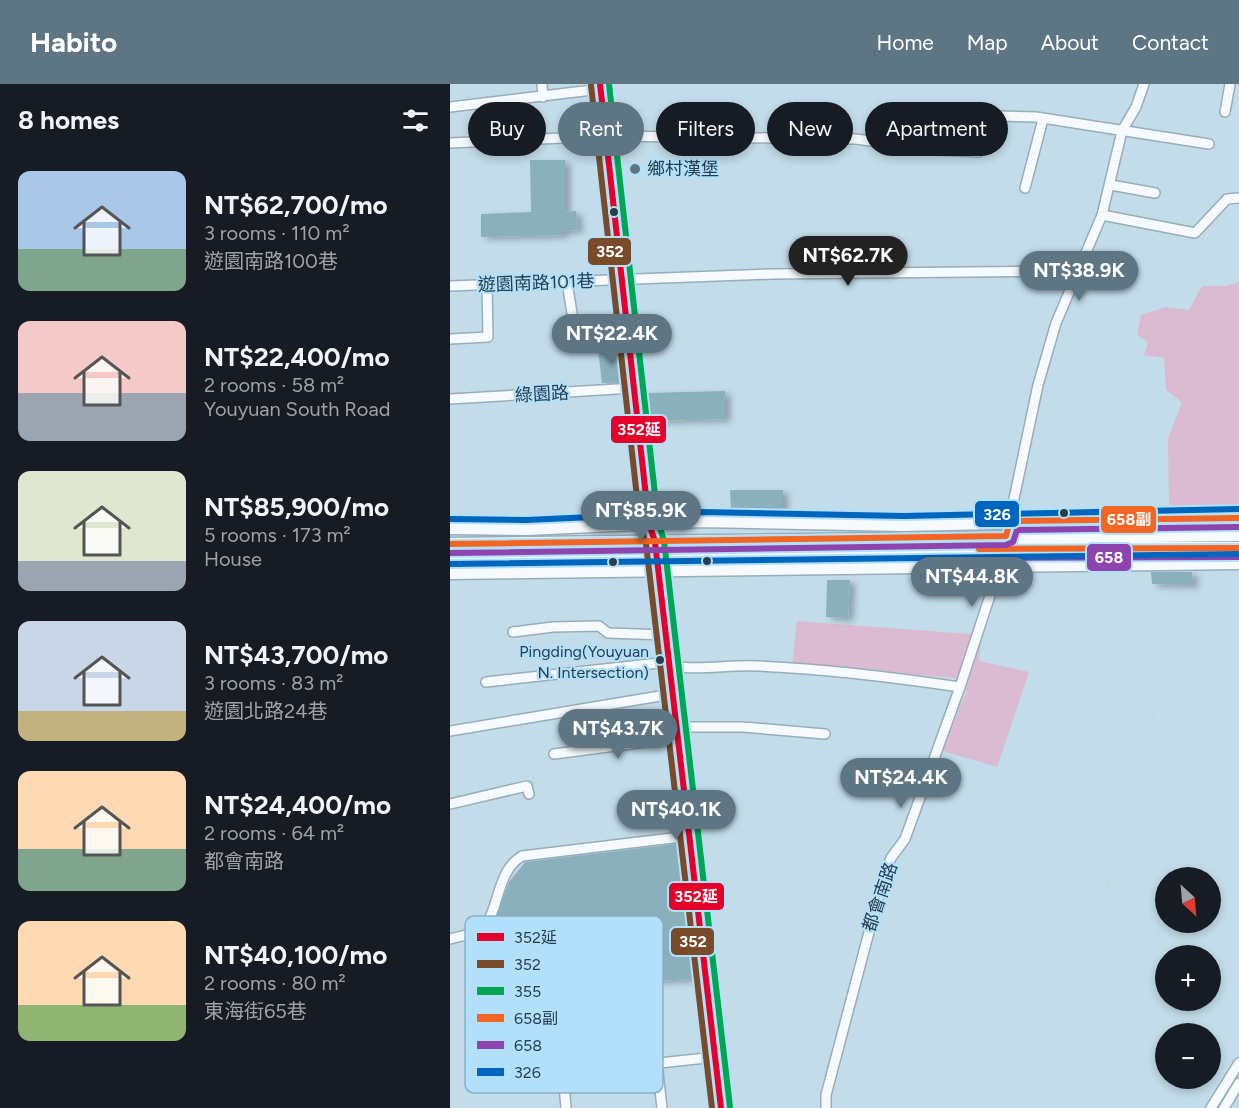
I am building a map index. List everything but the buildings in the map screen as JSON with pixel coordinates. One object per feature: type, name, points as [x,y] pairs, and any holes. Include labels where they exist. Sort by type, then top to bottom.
[{"type":"main road","points":[[450,528],[526,529],[702,520],[903,525],[1239,518]]},
{"type":"main road","points":[[450,556],[902,553],[1005,542],[1239,535]]},
{"type":"main road","points":[[450,544],[1005,542],[1239,548]]},
{"type":"main road","points":[[450,573],[1239,563]]},
{"type":"street","points":[[542,84],[543,96]]},
{"type":"street","name":"都會南路","points":[[826,1108],[826,1095],[882,883],[895,853],[905,839],[960,687],[1000,565],[1038,385],[1056,323],[1102,215],[1111,185],[1122,131],[1136,107],[1144,84]]},
{"type":"street","points":[[1225,112],[1230,84]]},
{"type":"street","points":[[450,107],[543,96],[601,86],[603,102]]},
{"type":"street","points":[[644,136],[856,139],[936,150],[979,152],[991,146],[991,125],[997,116],[1043,119],[1209,144]]},
{"type":"street","points":[[1025,188],[1043,119]]},
{"type":"street","points":[[450,143],[558,138]]},
{"type":"street","points":[[608,156],[649,523],[655,542],[721,1108]]},
{"type":"street","points":[[1111,185],[1155,193]]},
{"type":"street","points":[[1102,215],[1196,233],[1227,199],[1239,198]]},
{"type":"street","name":"遊園南路101巷","points":[[450,286],[771,274],[1042,272],[1075,277]]},
{"type":"street","points":[[567,282],[575,332],[627,326]]},
{"type":"street","points":[[450,339],[488,337],[487,286]]},
{"type":"street","name":"綠園路","points":[[450,399],[634,388]]},
{"type":"street","points":[[513,632],[553,627],[599,626],[608,633],[665,634]]},
{"type":"street","points":[[486,682],[659,663],[670,666],[827,669],[960,687]]},
{"type":"street","points":[[450,731],[672,694]]},
{"type":"street","points":[[676,727],[743,727],[825,734]]},
{"type":"street","points":[[554,754],[677,738]]},
{"type":"street","points":[[450,804],[527,786],[529,795]]},
{"type":"street","points":[[489,916],[506,871],[512,862],[522,856],[689,836]]},
{"type":"street","points":[[450,939],[465,935]]},
{"type":"street","points":[[663,1062],[715,1057]]},
{"type":"street","points":[[1212,1108],[1239,1063]]},
{"type":"street","points":[[1224,1108],[1239,1083]]},
{"type":"street","points":[[565,1093],[566,1108]]},
{"type":"street","points":[[660,1093],[662,1108]]},
{"type":"path","points":[[1107,887],[1129,835],[1150,745],[1162,651],[1156,615],[1136,564]]},
{"type":"path","points":[[895,853],[979,869],[1107,887],[1151,922],[1165,945]]},
{"type":"shaded area","points":[[1239,282],[1239,511],[1169,513],[1168,438],[1182,402],[1166,390],[1164,358],[1144,355],[1148,342],[1137,335],[1141,315],[1165,307],[1189,310],[1202,286],[1226,286]]},
{"type":"shaded area","points":[[797,621],[982,635],[979,661],[1029,672],[997,767],[942,751],[967,690],[954,678],[792,664]]},
{"type":"transit line","name":"352延","points":[[600,84],[649,523],[655,542],[721,1108]]},
{"type":"transit line","name":"355","points":[[609,84],[658,521],[664,541],[730,1107]]},
{"type":"transit line","name":"352","points":[[591,85],[640,524],[646,544],[712,1108]]},
{"type":"transit line","name":"326","points":[[450,519],[526,520],[702,512],[903,516],[1239,509]]},
{"type":"transit line","name":"658副","points":[[450,544],[1006,536],[1010,521],[1239,518]]},
{"type":"transit line","name":"658","points":[[450,553],[1006,545],[1013,542],[1017,530],[1239,527]]},
{"type":"transit line","name":"658副","points":[[979,549],[1239,548]]},
{"type":"transit line","name":"326","points":[[450,564],[1239,554]]},
{"type":"transit line","name":"658","points":[[979,558],[1239,557]]},
{"type":"place","name":"鄉村漢堡","points":[[635,169]]},
{"type":"place","name":"Pingding(Youyuan N. Intersection)","points":[[660,660]]}]
